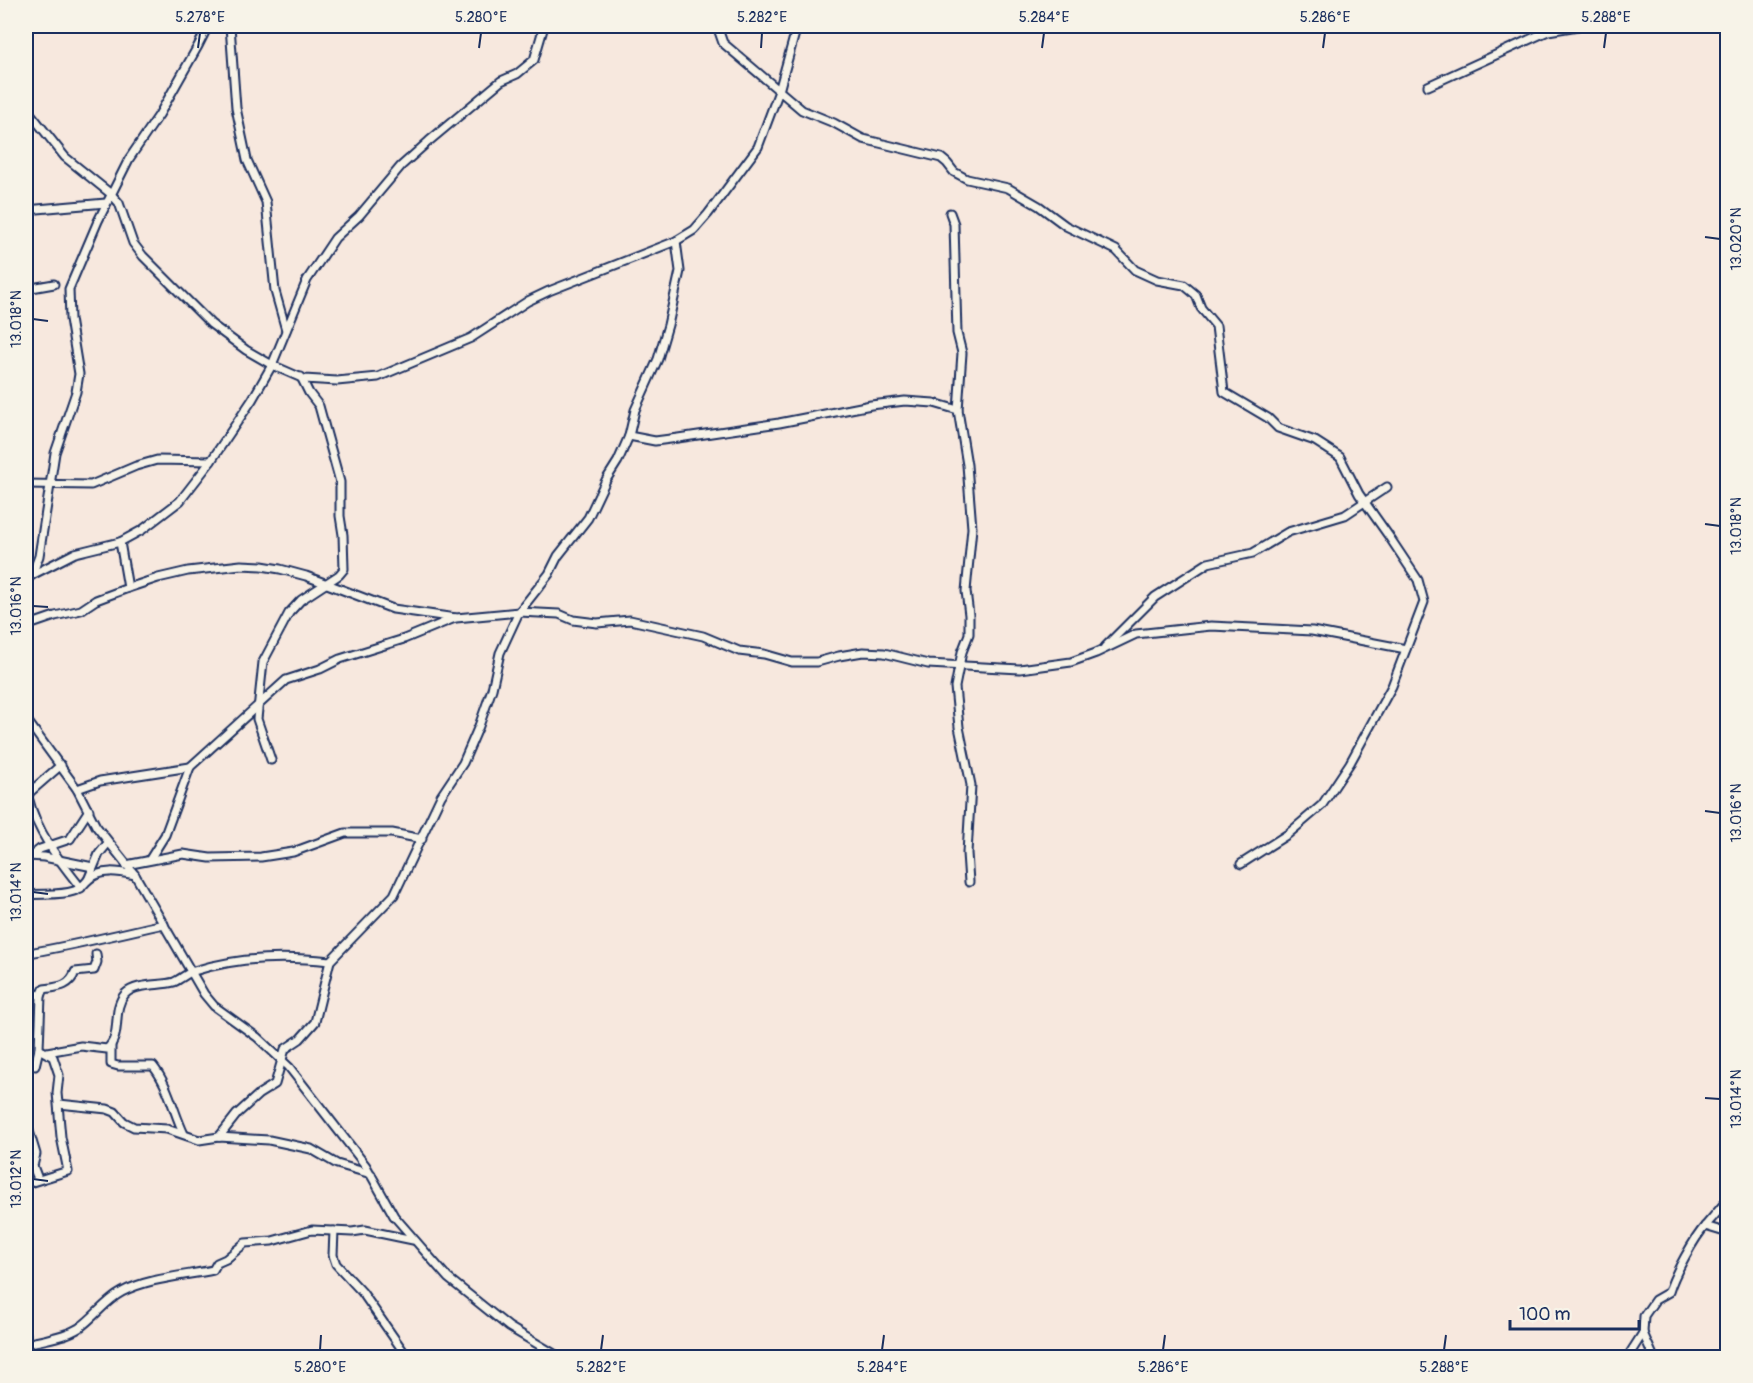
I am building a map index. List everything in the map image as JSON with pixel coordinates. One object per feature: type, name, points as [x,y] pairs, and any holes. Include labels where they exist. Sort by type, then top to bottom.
[{"type":"street","points":[[29,577],[39,556],[55,453],[76,392],[79,374],[70,320],[69,289],[106,203],[129,159],[159,115],[207,26]]},
{"type":"street","points":[[230,26],[236,108],[247,160],[266,202],[275,291],[286,330]]},
{"type":"street","points":[[29,577],[75,553],[120,542],[142,530],[180,501],[211,461],[252,400],[272,365],[307,280],[335,238],[359,216],[401,166],[501,81],[517,74],[534,60],[544,26]]},
{"type":"street","points":[[717,26],[723,43],[802,110],[834,123],[863,139],[941,158],[954,172],[966,179],[1008,188],[1039,206],[1066,226],[1116,250],[1135,270],[1157,280],[1184,285],[1196,294],[1202,308],[1216,326],[1224,392],[1268,417],[1278,428],[1315,441],[1340,457],[1365,502],[1418,580],[1424,602],[1392,686],[1350,763],[1322,805],[1288,834],[1241,864]]},
{"type":"street","points":[[26,108],[65,157],[111,194],[118,203],[133,243],[143,256],[212,324],[246,350],[272,365],[301,377],[337,381],[378,377],[471,338],[528,301],[549,291],[676,242],[694,230],[758,147],[779,90],[797,26]]},
{"type":"street","points":[[1428,86],[1549,28],[1578,26]]},
{"type":"street","points":[[26,210],[106,203]]},
{"type":"street","points":[[950,213],[954,224],[957,333],[962,354],[958,410],[968,465],[972,528],[966,591],[970,623],[955,687],[972,798],[967,853],[969,882]]},
{"type":"street","points":[[219,1137],[237,1114],[274,1084],[285,1050],[300,1039],[315,1022],[330,962],[394,895],[441,796],[463,763],[492,689],[500,653],[519,612],[588,518],[629,436],[635,410],[658,359],[675,295],[680,272],[676,242]]},
{"type":"street","points":[[26,289],[54,284]]},
{"type":"street","points":[[271,760],[257,719],[263,662],[289,613],[301,600],[339,575],[344,569],[340,482],[319,406],[301,377]]},
{"type":"street","points":[[629,436],[655,441],[687,437],[906,401],[934,404],[958,410]]},
{"type":"street","points":[[26,484],[91,485],[157,460],[211,461]]},
{"type":"street","points":[[1101,651],[1155,597],[1208,563],[1253,554],[1288,532],[1345,515],[1387,487]]},
{"type":"street","points":[[120,542],[128,588]]},
{"type":"street","points":[[26,626],[81,610],[96,600],[158,578],[178,573],[241,565],[280,569],[327,583],[393,609],[456,618],[519,612],[559,614],[573,620],[597,623],[630,620],[703,636],[739,651],[764,654],[792,662],[817,662],[863,652],[884,653],[928,664],[1028,668],[1071,662],[1136,634],[1210,626],[1312,631],[1406,650]]},
{"type":"street","points":[[77,789],[100,781],[190,766],[286,680],[309,673],[340,659],[404,639],[456,618]]},
{"type":"street","points":[[26,719],[77,789],[96,826],[135,875],[190,972],[214,1006],[258,1037],[282,1060],[371,1174],[394,1216],[448,1278],[496,1318],[561,1358]]},
{"type":"street","points":[[60,765],[30,792],[28,797],[39,830],[81,888]]},
{"type":"street","points":[[150,859],[165,835],[190,766]]},
{"type":"street","points":[[27,857],[48,845],[70,839],[89,810]]},
{"type":"street","points":[[126,865],[183,854],[218,859],[261,857],[293,852],[345,833],[393,833],[422,839]]},
{"type":"street","points":[[88,880],[108,843]]},
{"type":"street","points":[[27,857],[60,860],[93,867]]},
{"type":"street","points":[[26,895],[66,893],[81,888],[93,876],[115,871],[135,875]]},
{"type":"street","points":[[26,956],[29,953],[60,948],[73,943],[105,939],[124,932],[164,924]]},
{"type":"street","points":[[35,1066],[43,1050],[41,996],[44,989],[64,986],[69,983],[75,972],[94,970],[97,962],[96,954]]},
{"type":"street","points":[[43,1050],[81,1046],[106,1049],[117,1035],[120,1003],[133,989],[174,981],[185,977],[190,972],[228,962],[277,959],[330,962]]},
{"type":"street","points":[[26,990],[41,996]]},
{"type":"street","points":[[111,1045],[111,1064],[153,1066],[165,1085],[183,1134]]},
{"type":"street","points":[[26,1184],[68,1171],[61,1137],[57,1093],[58,1070],[53,1057],[43,1050]]},
{"type":"street","points":[[59,1104],[107,1109],[115,1112],[124,1122],[134,1127],[167,1129],[199,1140],[219,1137],[269,1140],[311,1149],[337,1164],[371,1174]]},
{"type":"street","points":[[26,1121],[36,1154],[33,1166],[38,1179]]},
{"type":"street","points":[[1654,1358],[1643,1333],[1644,1316],[1655,1300],[1670,1292],[1676,1273],[1705,1226],[1728,1199]]},
{"type":"street","points":[[1705,1226],[1728,1233]]},
{"type":"street","points":[[26,1334],[26,1344],[78,1328],[110,1299],[124,1290],[213,1270],[217,1263],[226,1259],[245,1243],[272,1241],[312,1230],[365,1230],[414,1240]]},
{"type":"street","points":[[334,1231],[333,1255],[336,1264],[362,1292],[408,1358]]},
{"type":"street","points":[[1627,1358],[1643,1333]]}]
